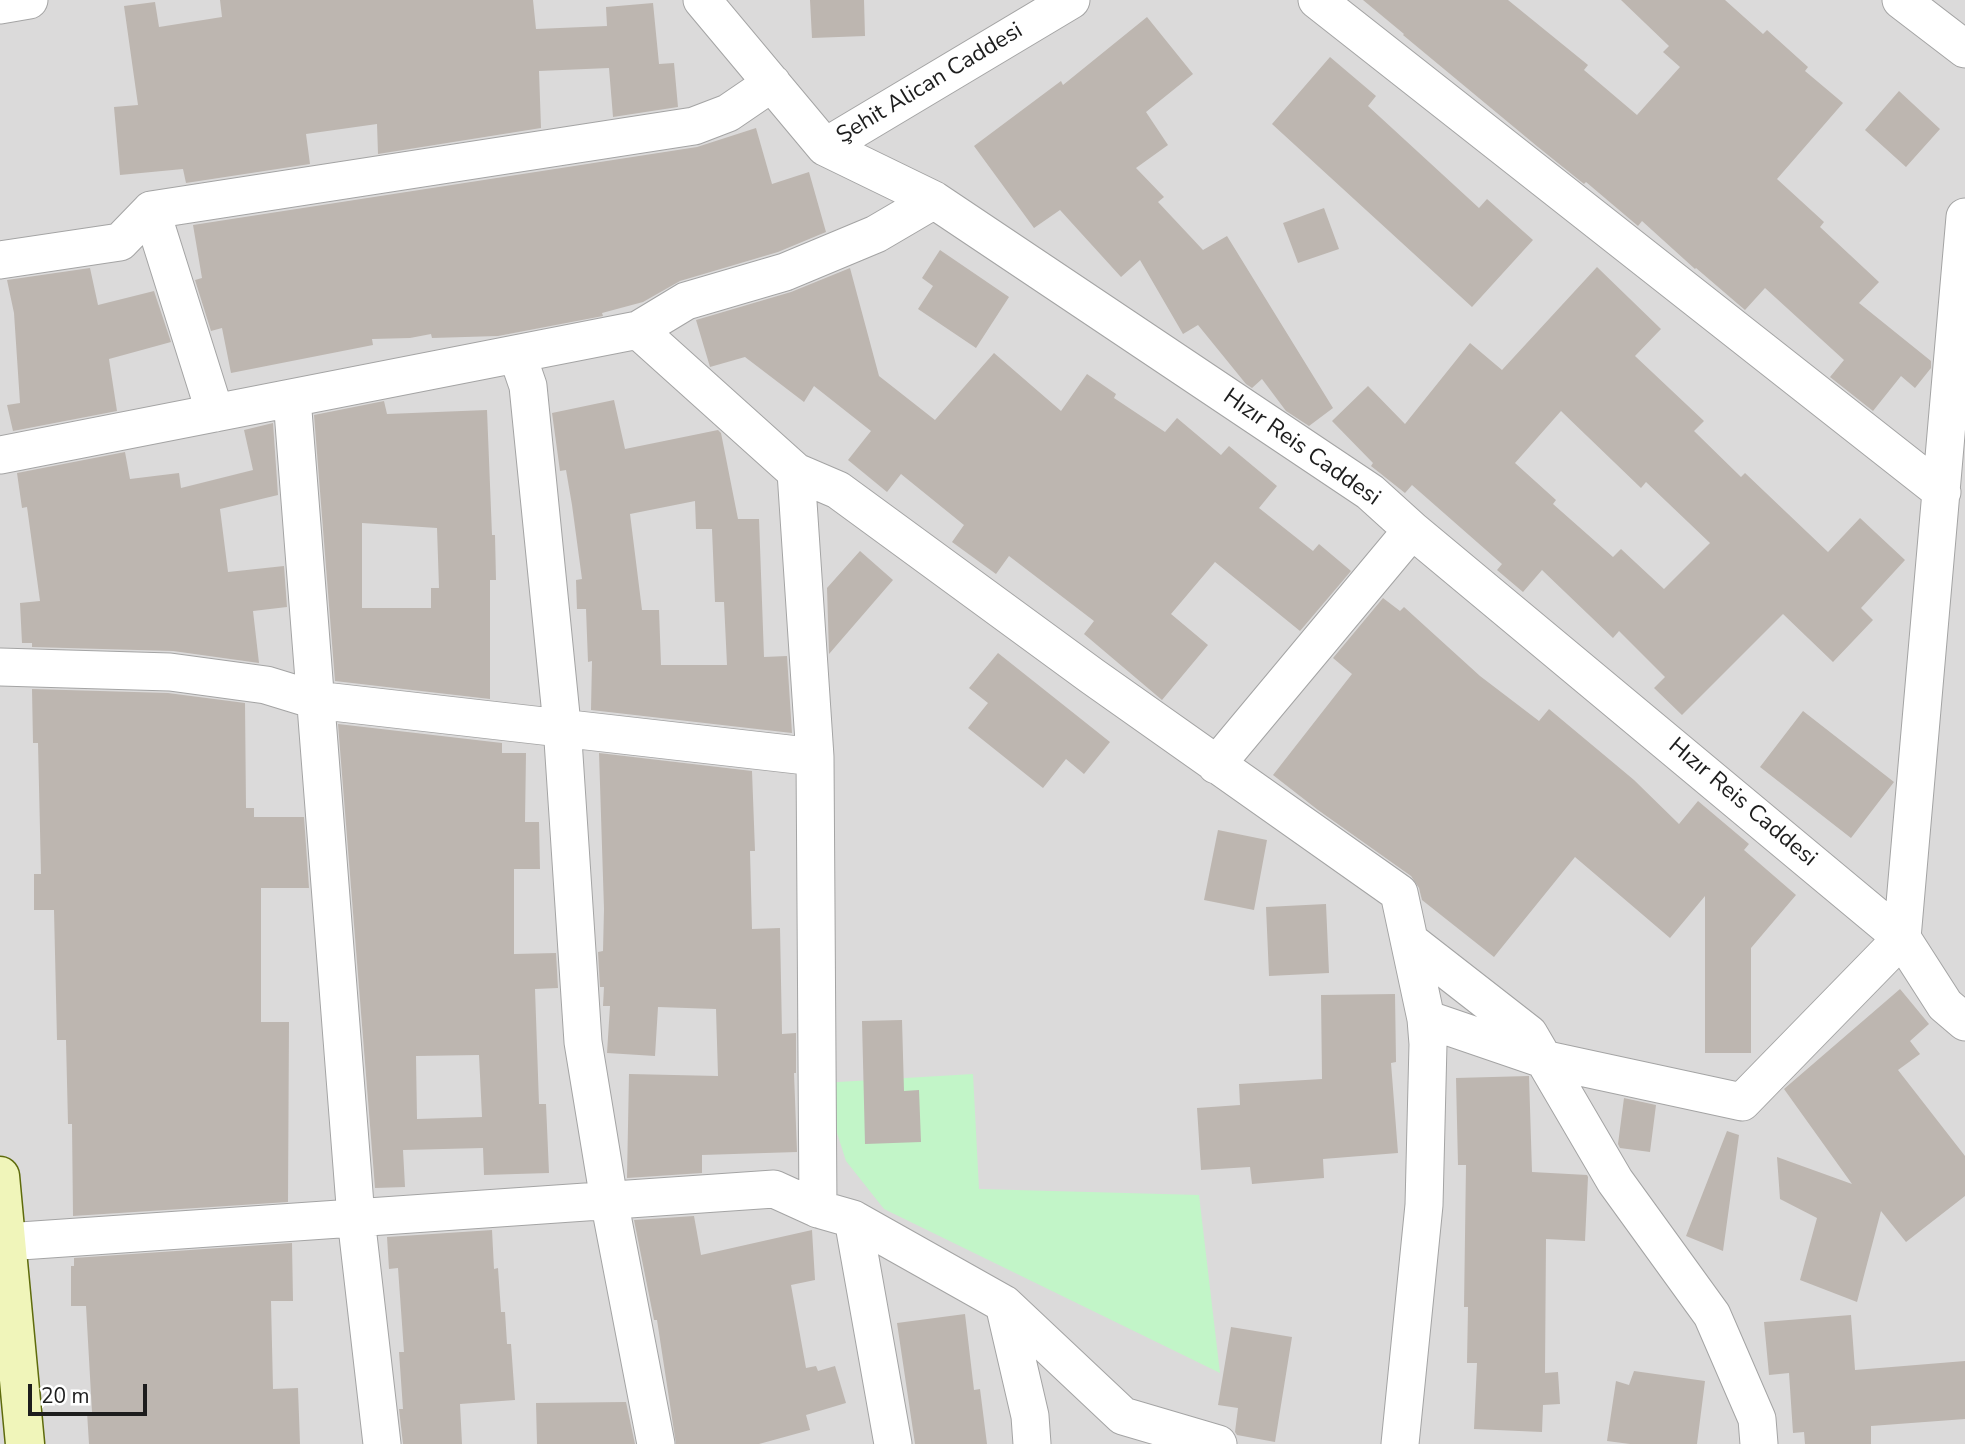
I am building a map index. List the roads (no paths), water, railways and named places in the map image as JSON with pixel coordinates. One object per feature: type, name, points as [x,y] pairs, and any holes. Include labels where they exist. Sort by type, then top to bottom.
[{"type":"main road","points":[[0,1176],[25,1444]]},
{"type":"street","points":[[0,5],[29,0]]},
{"type":"street","name":"Şehit Alican Caddesi","points":[[825,147],[1042,9],[1071,0]]},
{"type":"street","points":[[1317,0],[1942,492]]},
{"type":"street","points":[[1900,0],[1965,49]]},
{"type":"street","name":"Hızır Reis Caddesi","points":[[704,1],[825,147],[934,200],[1370,492],[1412,530],[1902,937],[1945,1005],[1965,1023]]},
{"type":"street","points":[[0,260],[120,242],[151,209],[694,126],[728,113],[772,82]]},
{"type":"street","points":[[0,455],[638,330],[686,302],[785,272],[876,234],[934,200]]},
{"type":"street","points":[[151,209],[215,413]]},
{"type":"street","points":[[1426,1018],[1543,1059],[1742,1102],[1902,937],[1965,217]]},
{"type":"street","points":[[638,330],[796,472],[838,490],[1216,765],[1399,892],[1426,1018],[1428,1044],[1424,1205],[1400,1444]]},
{"type":"street","points":[[517,354],[528,386],[562,727],[583,1042],[656,1444]]},
{"type":"street","points":[[292,398],[356,1218],[382,1444]]},
{"type":"street","points":[[796,472],[815,757],[818,1209]]},
{"type":"street","points":[[1216,765],[1412,530]]},
{"type":"street","points":[[0,667],[170,671],[266,685],[315,700],[815,757]]},
{"type":"street","points":[[1411,942],[1529,1034],[1615,1181],[1712,1315],[1757,1419],[1759,1444]]},
{"type":"street","points":[[6,1242],[774,1189],[818,1209],[853,1219],[1004,1304],[1123,1416],[1219,1444]]},
{"type":"street","points":[[853,1219],[893,1444]]},
{"type":"street","points":[[1004,1304],[1030,1416],[1032,1444]]}]
